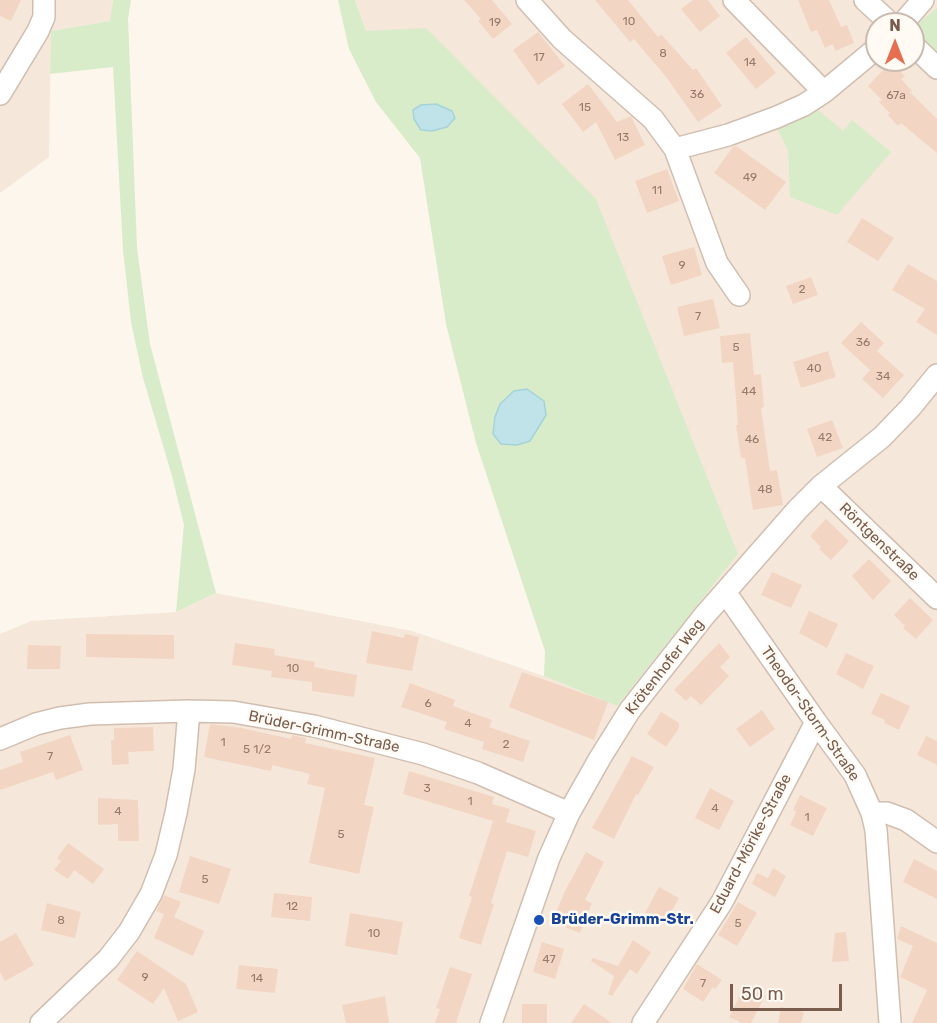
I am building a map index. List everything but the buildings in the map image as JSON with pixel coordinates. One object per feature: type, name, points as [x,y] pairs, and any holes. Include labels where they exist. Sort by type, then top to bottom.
[{"type":"street","points":[[0,94],[45,17],[44,0]]},
{"type":"street","points":[[528,0],[562,39],[653,119],[675,148],[717,263],[739,295]]},
{"type":"street","points":[[734,0],[824,92]]},
{"type":"street","points":[[865,0],[878,12]]},
{"type":"street","points":[[912,12],[923,0]]},
{"type":"street","points":[[925,57],[937,69]]},
{"type":"street","points":[[675,148],[728,135],[777,117],[824,92],[865,58]]},
{"type":"street","name":"Krötenhofer Weg","points":[[491,1023],[549,858],[569,813],[630,710],[724,592],[821,486],[882,437],[937,375]]},
{"type":"street","name":"Röntgenstraße","points":[[821,486],[937,598]]},
{"type":"street","name":"Theodor-Storm-Straße","points":[[724,592],[855,775],[872,813],[876,830],[890,1023]]},
{"type":"street","points":[[45,1022],[108,959],[129,932],[151,894],[166,855],[177,813],[184,769],[189,711]]},
{"type":"street","name":"Brüder-Grimm-Straße","points":[[0,739],[36,724],[60,718],[113,712],[233,712],[314,726],[423,754],[507,785],[569,813]]},
{"type":"street","name":"Eduard-Mörike-Straße","points":[[643,1023],[722,902],[816,722]]},
{"type":"street","points":[[872,813],[887,813],[906,820],[937,842]]},
{"type":"shaded area","points":[[0,0],[113,0],[111,21],[51,31],[49,157],[0,193]]},
{"type":"shaded area","points":[[355,0],[937,0],[937,1023],[0,1023],[0,634],[31,621],[176,612],[216,593],[412,631],[544,676],[617,706],[738,554],[366,31]]},
{"type":"green space","points":[[113,0],[131,0],[128,19],[137,248],[150,344],[216,593],[176,612],[184,525],[143,378],[131,322],[123,250],[113,67],[50,74],[51,31],[110,21]]},
{"type":"green space","points":[[338,0],[355,0],[366,31],[426,28],[596,199],[738,554],[617,706],[544,676],[545,651],[476,443],[446,324],[420,158],[376,102],[349,49]]},
{"type":"green space","points":[[937,8],[937,54],[925,43],[925,18]]},
{"type":"green space","points":[[817,109],[843,131],[852,120],[891,152],[837,215],[790,197],[788,150],[777,128]]},
{"type":"water","points":[[436,104],[452,111],[455,118],[447,127],[432,131],[421,130],[414,119],[413,110],[421,105]]},
{"type":"water","points":[[527,389],[544,401],[546,415],[530,441],[517,445],[501,444],[493,434],[495,417],[500,404],[514,391]]},
{"type":"place","name":"Brüder-Grimm-Str.","points":[[539,920]]}]
